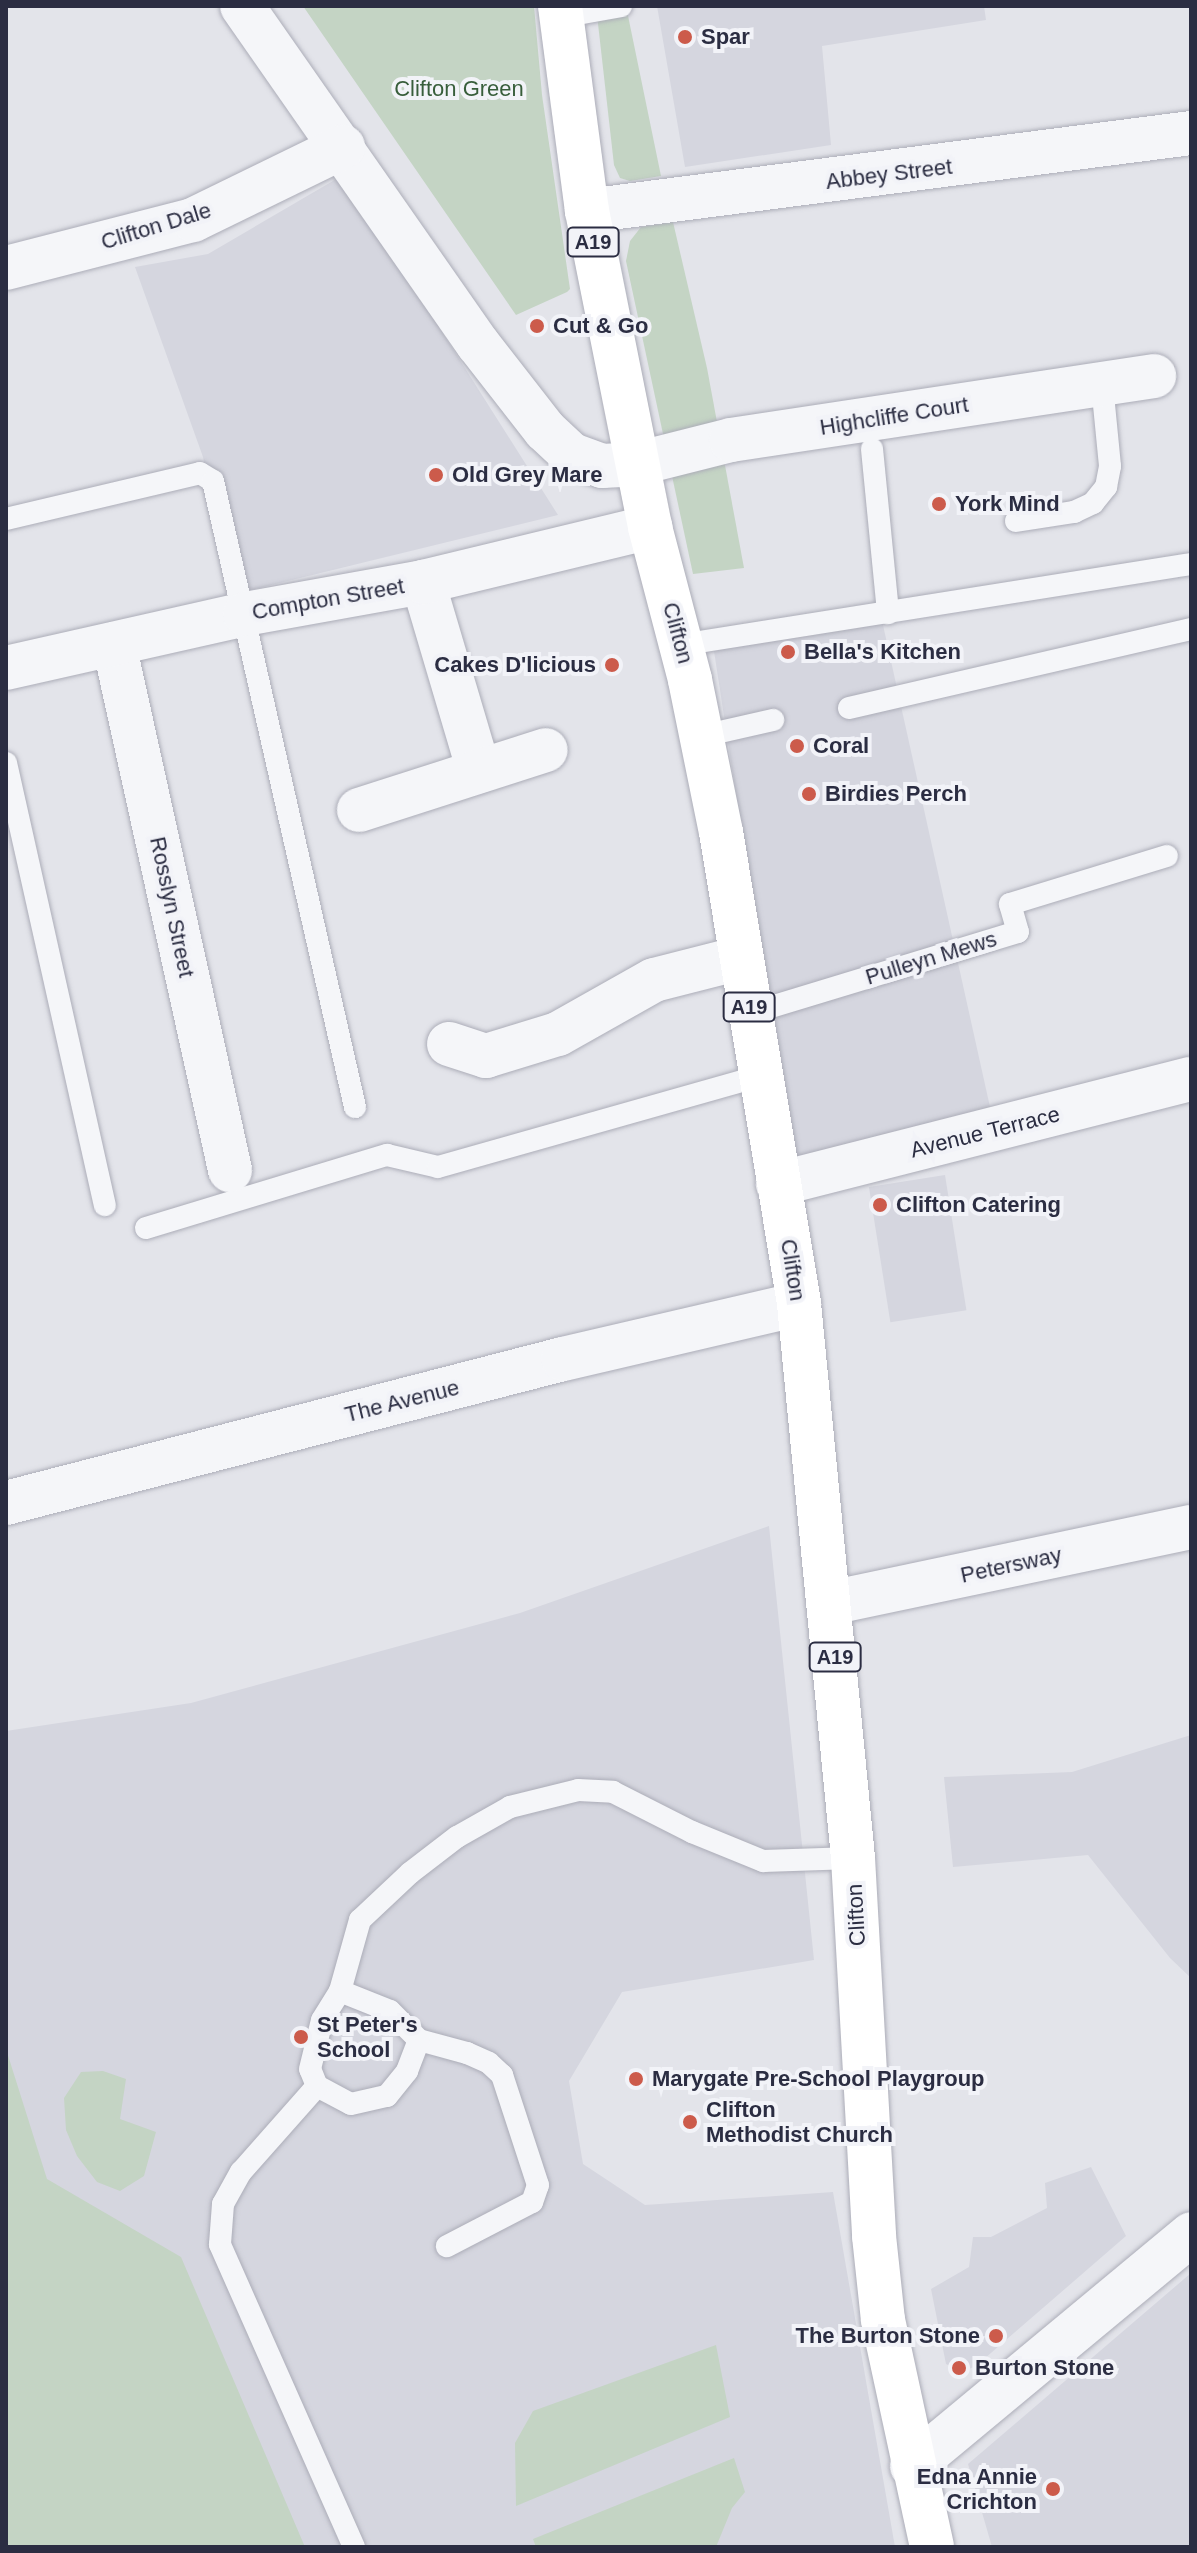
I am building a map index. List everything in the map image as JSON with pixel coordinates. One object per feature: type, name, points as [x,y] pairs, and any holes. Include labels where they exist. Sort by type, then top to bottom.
[{"type":"main road","name":"Clifton","points":[[560,12],[587,211],[636,464],[702,736],[721,832],[799,1304],[853,1858],[874,2236],[883,2320],[912,2466],[932,2547]]},
{"type":"street","points":[[242,6],[478,344],[545,430],[572,455],[602,466],[636,464]]},
{"type":"street","name":"Abbey Street","points":[[587,211],[1191,133]]},
{"type":"street","name":"Clifton Dale","points":[[6,268],[193,220],[343,147]]},
{"type":"street","name":"Highcliffe Court","points":[[636,464],[731,440],[1154,376]]},
{"type":"street","name":"Compton Street","points":[[6,668],[245,614],[423,582],[650,527]]},
{"type":"street","points":[[423,582],[479,771]]},
{"type":"street","name":"Rosslyn Street","points":[[114,644],[230,1170]]},
{"type":"street","points":[[359,810],[546,750]]},
{"type":"street","points":[[449,1044],[486,1056],[558,1034],[654,980],[740,958]]},
{"type":"street","name":"Avenue Terrace","points":[[778,1184],[1191,1079]]},
{"type":"street","name":"The Avenue","points":[[6,1503],[563,1359],[799,1304]]},
{"type":"street","name":"Petersway","points":[[830,1603],[1191,1527]]},
{"type":"street","points":[[912,2466],[1191,2234]]},
{"type":"lane","points":[[560,12],[621,6]]},
{"type":"lane","points":[[1016,521],[1074,512],[1093,503],[1106,487],[1110,466],[1102,384]]},
{"type":"lane","points":[[872,449],[888,613]]},
{"type":"lane","points":[[6,519],[200,473],[213,481],[355,1107]]},
{"type":"lane","points":[[680,645],[1191,564]]},
{"type":"lane","points":[[849,708],[1191,629]]},
{"type":"lane","points":[[702,736],[773,720]]},
{"type":"lane","points":[[6,763],[105,1205]]},
{"type":"lane","name":"Pulleyn Mews","points":[[751,1013],[1018,932],[1010,904],[1167,856]]},
{"type":"lane","points":[[146,1228],[387,1155],[438,1167],[763,1075]]},
{"type":"lane","points":[[419,2040],[407,2071],[387,2096],[351,2104],[317,2086],[310,2069],[322,2020],[340,1991],[360,1920],[410,1873],[457,1837],[510,1807],[578,1790],[613,1792],[692,1832],[763,1861],[853,1858]]},
{"type":"lane","points":[[340,1991],[390,2011],[419,2040],[467,2053],[489,2063],[502,2075],[519,2119],[538,2185],[532,2202],[447,2246]]},
{"type":"lane","points":[[317,2086],[241,2172],[223,2204],[220,2244],[354,2547]]},
{"type":"shaded area","points":[[657,6],[984,6],[986,20],[822,46],[831,145],[685,167]]},
{"type":"shaded area","points":[[338,178],[430,313],[558,515],[230,595],[203,457],[135,267],[208,254]]},
{"type":"shaded area","points":[[881,616],[990,1107],[792,1158],[714,651]]},
{"type":"shaded area","points":[[945,1175],[966,1310],[890,1322],[869,1187]]},
{"type":"shaded area","name":"St Peter's School","points":[[769,1526],[814,1960],[622,1992],[569,2081],[583,2164],[645,2205],[833,2192],[895,2547],[6,2547],[6,1731],[191,1703],[520,1613]]},
{"type":"shaded area","points":[[1191,1735],[1191,1978],[1170,1958],[1088,1855],[953,1867],[944,1777],[1072,1772]]},
{"type":"shaded area","points":[[1091,2167],[1126,2236],[976,2366],[962,2372],[946,2364],[931,2289],[969,2267],[973,2237],[991,2237],[1047,2208],[1045,2183]]},
{"type":"shaded area","points":[[1191,2273],[1191,2547],[992,2547],[968,2464]]},
{"type":"green space","name":"Clifton Green","points":[[303,6],[534,6],[542,95],[570,289],[567,292],[516,315]]},
{"type":"green space","points":[[596,6],[626,6],[661,176],[630,181],[620,178],[614,165]]},
{"type":"green space","points":[[673,222],[707,368],[744,568],[693,574],[626,261],[630,241],[641,227]]},
{"type":"green space","points":[[6,2049],[47,2179],[181,2257],[305,2547],[6,2547]]},
{"type":"green space","points":[[103,2071],[126,2079],[120,2119],[156,2132],[144,2176],[120,2191],[97,2182],[77,2156],[66,2130],[64,2098],[81,2072]]},
{"type":"green space","points":[[716,2345],[730,2417],[516,2506],[515,2443],[533,2411]]},
{"type":"green space","points":[[734,2458],[745,2492],[732,2508],[716,2547],[536,2547],[533,2539]]},
{"type":"place","name":"Spar","points":[[685,37]]},
{"type":"place","name":"Cut & Go","points":[[537,326]]},
{"type":"place","name":"Old Grey Mare","points":[[436,475]]},
{"type":"place","name":"York Mind","points":[[939,504]]},
{"type":"place","name":"Bella's Kitchen","points":[[788,652]]},
{"type":"place","name":"Cakes D'licious","points":[[612,665]]},
{"type":"place","name":"Coral","points":[[797,746]]},
{"type":"place","name":"Birdies Perch","points":[[809,794]]},
{"type":"place","name":"Clifton Catering","points":[[880,1205]]},
{"type":"place","name":"St Peter's School","points":[[301,2037]]},
{"type":"place","name":"Marygate Pre-School Playgroup","points":[[636,2079]]},
{"type":"place","name":"Clifton Methodist Church","points":[[690,2122]]},
{"type":"place","name":"The Burton Stone","points":[[996,2336]]},
{"type":"place","name":"Burton Stone","points":[[959,2368]]},
{"type":"place","name":"Edna Annie Crichton","points":[[1053,2489]]}]
